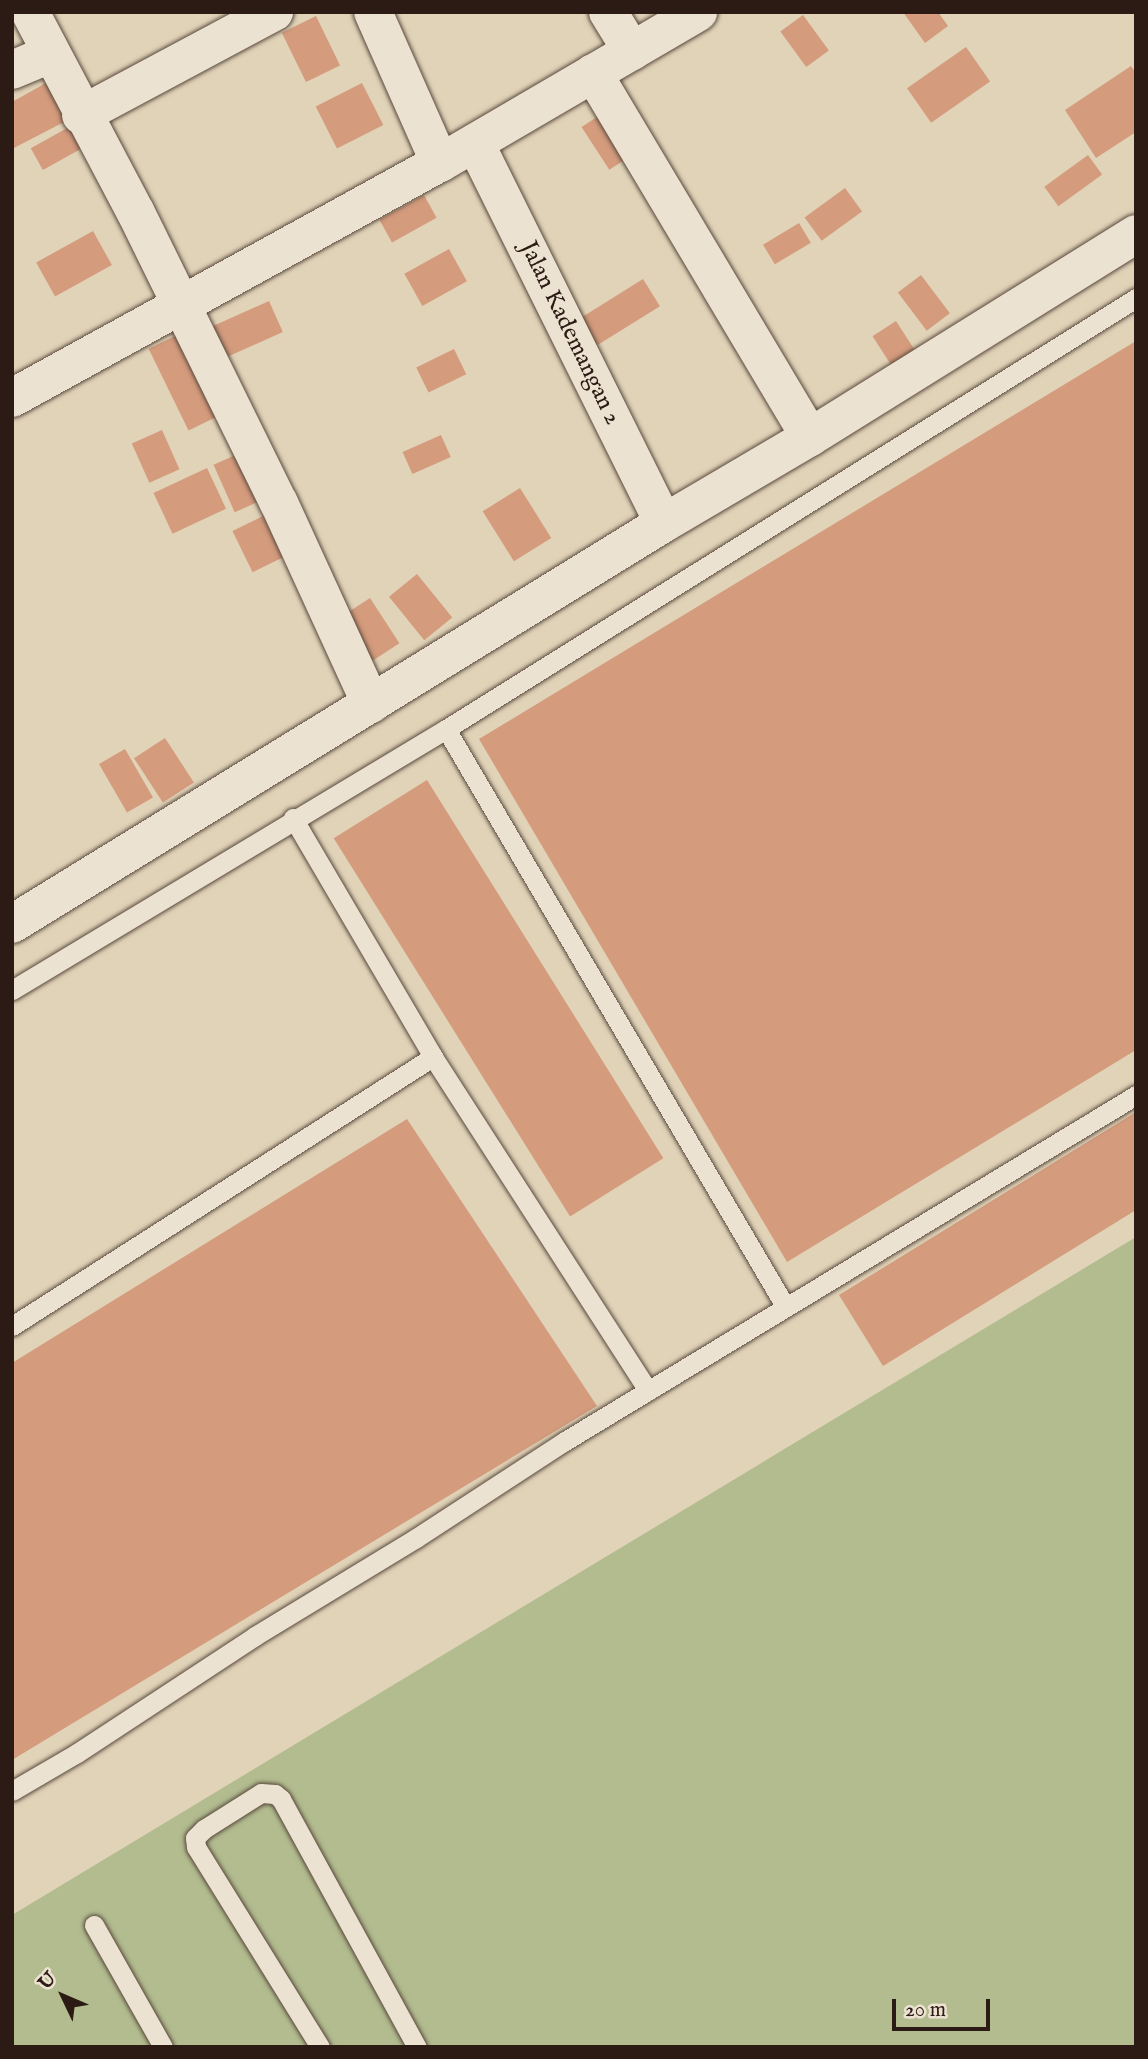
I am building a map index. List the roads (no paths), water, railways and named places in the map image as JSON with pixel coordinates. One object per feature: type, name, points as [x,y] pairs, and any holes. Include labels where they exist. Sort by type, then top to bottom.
[{"type":"street","points":[[30,12],[81,115],[136,213],[279,503],[371,704]]},
{"type":"street","points":[[81,115],[274,12]]},
{"type":"street","points":[[373,12],[440,163]]},
{"type":"street","points":[[608,12],[632,51]]},
{"type":"street","points":[[12,398],[440,163],[698,12]]},
{"type":"street","points":[[12,70],[50,54]]},
{"type":"street","points":[[593,73],[810,438]]},
{"type":"street","name":"Jalan Kademangan 2","points":[[475,143],[664,523]]},
{"type":"street","points":[[12,924],[664,523],[810,438],[1136,234]]},
{"type":"lane","points":[[12,990],[293,818],[446,729],[1136,298]]},
{"type":"lane","points":[[446,729],[785,1306]]},
{"type":"lane","points":[[293,818],[433,1057],[648,1391]]},
{"type":"lane","points":[[12,1326],[433,1057]]},
{"type":"lane","points":[[12,1791],[77,1753],[255,1636],[785,1306],[1136,1095]]},
{"type":"lane","points":[[320,2047],[196,1847],[195,1838],[204,1829],[261,1793],[275,1794],[281,1799],[417,2047]]},
{"type":"lane","points":[[94,1925],[163,2047]]}]
